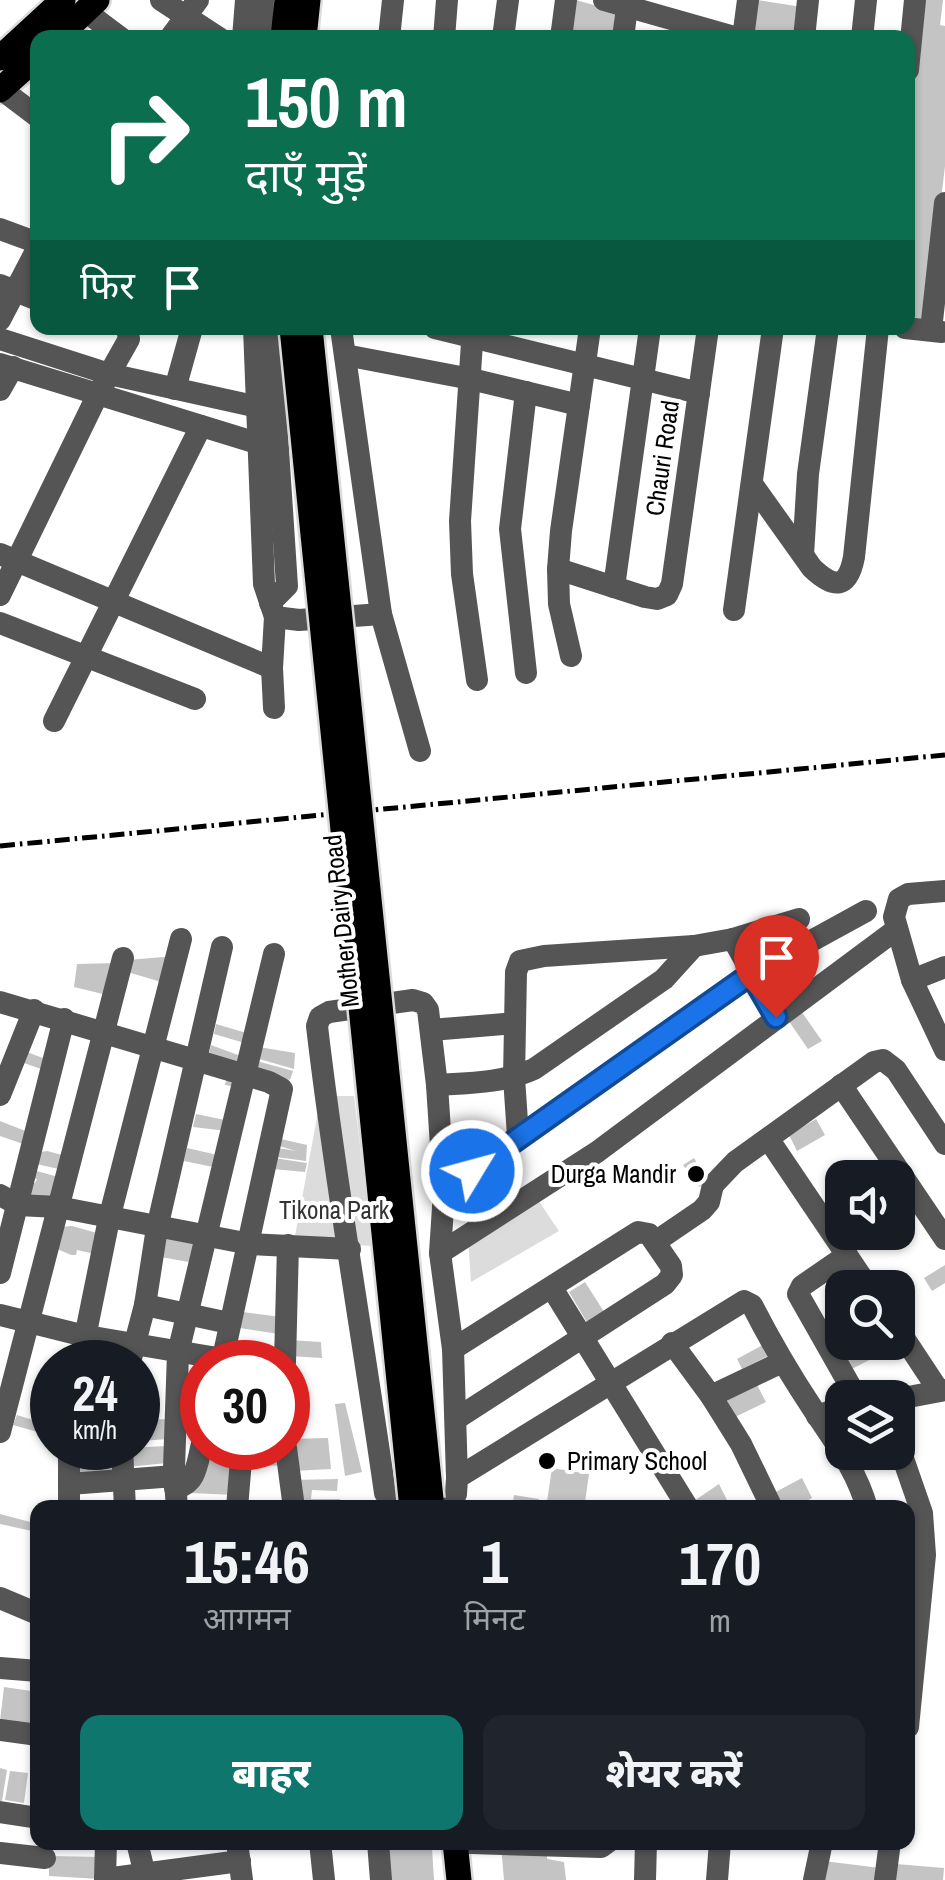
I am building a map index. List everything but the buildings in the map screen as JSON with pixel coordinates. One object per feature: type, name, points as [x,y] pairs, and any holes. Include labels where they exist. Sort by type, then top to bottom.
[{"type":"main road","points":[[287,30],[300,2]]},
{"type":"main road","points":[[300,2],[303,30]]},
{"type":"main road","points":[[40,30],[82,4]]},
{"type":"main road","points":[[63,30],[82,4]]},
{"type":"main road","points":[[0,58],[30,37]]},
{"type":"main road","points":[[0,90],[30,63]]},
{"type":"main road","name":"Mother Dairy Road","points":[[293,335],[421,1500]]},
{"type":"main road","name":"Mother Dairy Road","points":[[311,335],[422,1500]]},
{"type":"main road","points":[[455,1850],[459,1880]]},
{"type":"main road","points":[[471,1850],[474,1880]]},
{"type":"street","points":[[161,0],[191,8],[212,30]]},
{"type":"street","points":[[244,30],[246,0]]},
{"type":"street","points":[[262,30],[263,0]]},
{"type":"street","points":[[390,30],[393,0]]},
{"type":"street","points":[[445,30],[447,0]]},
{"type":"street","points":[[504,30],[508,0]]},
{"type":"street","points":[[562,30],[566,0]]},
{"type":"street","points":[[742,30],[748,0]]},
{"type":"street","points":[[805,30],[808,0]]},
{"type":"street","points":[[863,30],[866,0]]},
{"type":"street","points":[[913,30],[916,0]]},
{"type":"street","points":[[300,2],[316,30]]},
{"type":"street","points":[[615,3],[680,30]]},
{"type":"street","points":[[615,3],[621,30]]},
{"type":"street","points":[[82,4],[112,30]]},
{"type":"street","points":[[176,30],[191,8]]},
{"type":"street","points":[[0,90],[30,111]]},
{"type":"street","points":[[938,331],[945,203]]},
{"type":"street","points":[[0,230],[30,242]]},
{"type":"street","points":[[0,320],[7,288],[30,256]]},
{"type":"street","points":[[0,595],[9,557],[129,335]]},
{"type":"street","points":[[175,389],[190,335]]},
{"type":"street","points":[[254,335],[264,584],[272,610],[274,708]]},
{"type":"street","points":[[270,335],[287,586],[272,610]]},
{"type":"street","points":[[342,335],[381,614],[420,752]]},
{"type":"street","points":[[473,335],[460,521],[462,574],[477,680]]},
{"type":"street","points":[[497,335],[530,339],[584,364],[699,393]]},
{"type":"street","points":[[571,656],[559,604],[558,569],[589,335]]},
{"type":"street","points":[[558,569],[614,587],[649,335]]},
{"type":"street","name":"Chauri Road","points":[[614,587],[658,599],[667,595],[672,584],[707,335]]},
{"type":"street","points":[[734,610],[771,335]]},
{"type":"street","points":[[803,555],[808,474],[827,335]]},
{"type":"street","points":[[752,484],[825,580],[836,584],[852,572],[877,335]]},
{"type":"street","points":[[0,339],[201,426],[260,444]]},
{"type":"street","points":[[345,354],[579,405]]},
{"type":"street","points":[[0,390],[7,366],[104,384],[175,389],[258,407]]},
{"type":"street","points":[[526,392],[510,528],[526,673]]},
{"type":"street","points":[[54,720],[201,426]]},
{"type":"street","points":[[9,557],[272,668]]},
{"type":"street","points":[[272,610],[299,620],[381,614]]},
{"type":"street","points":[[0,623],[195,699]]},
{"type":"street","points":[[945,891],[908,894],[894,907],[912,980],[945,1050]]},
{"type":"street","points":[[444,1192],[751,974],[866,912]]},
{"type":"street","points":[[518,1136],[514,1078],[516,972],[526,958],[694,946],[734,939],[799,919]]},
{"type":"street","points":[[440,1254],[596,1152],[898,929]]},
{"type":"street","points":[[83,1340],[109,1219],[181,939]]},
{"type":"street","points":[[734,939],[776,1017]]},
{"type":"street","points":[[437,1085],[514,1078],[636,1001],[664,980],[694,946]]},
{"type":"street","points":[[135,1340],[222,947]]},
{"type":"street","points":[[176,1491],[178,1353],[274,954]]},
{"type":"street","points":[[0,1432],[123,958]]},
{"type":"street","points":[[912,980],[945,967]]},
{"type":"street","points":[[407,1500],[385,1493],[350,1249],[334,1169],[316,1026],[328,1012],[413,1000],[423,1003],[428,1010],[431,1030],[444,1192],[440,1254],[453,1349],[456,1494],[437,1500]]},
{"type":"street","points":[[0,1002],[279,1085],[282,1092],[226,1340]]},
{"type":"street","points":[[0,1095],[34,1010]]},
{"type":"street","points":[[0,1273],[9,1200],[64,1019]]},
{"type":"street","points":[[431,1030],[515,1023]]},
{"type":"street","points":[[655,1242],[702,1210],[719,1176],[735,1162],[874,1062],[890,1063],[945,1144]]},
{"type":"street","points":[[841,1085],[943,1231]]},
{"type":"street","points":[[769,1140],[857,1270]]},
{"type":"street","points":[[9,1200],[250,1244],[350,1249]]},
{"type":"street","points":[[453,1349],[638,1232],[644,1230],[671,1266],[672,1275],[665,1284],[456,1418]]},
{"type":"street","points":[[286,1340],[288,1245]]},
{"type":"street","points":[[847,1255],[802,1286],[798,1294],[847,1380]]},
{"type":"street","points":[[552,1288],[683,1500]]},
{"type":"street","points":[[457,1478],[744,1300],[752,1305],[782,1362],[856,1476],[864,1500]]},
{"type":"street","points":[[145,1306],[229,1323]]},
{"type":"street","points":[[0,1315],[94,1340]]},
{"type":"street","points":[[672,1343],[741,1444],[768,1500]]},
{"type":"street","points":[[160,1353],[178,1353]]},
{"type":"street","points":[[915,1353],[942,1390],[915,1396]]},
{"type":"street","points":[[710,1396],[782,1362]]},
{"type":"street","points":[[817,1416],[825,1413]]},
{"type":"street","points":[[69,1470],[69,1496],[123,1481],[176,1491],[193,1477],[195,1470]]},
{"type":"street","points":[[123,1470],[124,1500]]},
{"type":"street","points":[[237,1500],[240,1470]]},
{"type":"street","points":[[289,1470],[293,1500]]},
{"type":"street","points":[[907,1470],[922,1513],[925,1550],[915,1654]]},
{"type":"street","points":[[0,1598],[30,1611]]},
{"type":"street","points":[[0,1668],[30,1670]]},
{"type":"street","points":[[0,1730],[30,1733]]},
{"type":"street","points":[[0,1812],[30,1817]]},
{"type":"street","points":[[106,1850],[105,1879],[207,1873],[239,1861]]},
{"type":"street","points":[[139,1850],[145,1874]]},
{"type":"street","points":[[321,1850],[324,1880]]},
{"type":"street","points":[[379,1850],[381,1880]]},
{"type":"street","points":[[645,1880],[646,1850]]},
{"type":"street","points":[[717,1880],[719,1850]]},
{"type":"street","points":[[814,1880],[820,1850]]},
{"type":"street","points":[[885,1880],[889,1850]]},
{"type":"street","points":[[0,1852],[45,1858]]},
{"type":"green space","name":"Tikona Park","points":[[321,1096],[354,1096],[372,1246],[294,1241]]},
{"type":"green space","points":[[494,1159],[518,1196],[468,1230],[464,1181]]},
{"type":"green space","points":[[536,1197],[559,1231],[471,1282],[468,1239]]},
{"type":"railway","points":[[0,846],[945,755]]},
{"type":"place","name":"Durga Mandir","points":[[696,1174]]},
{"type":"place","name":"Primary School","points":[[547,1461]]},
{"type":"route","points":[[472,1171],[751,974],[776,1017]]}]
